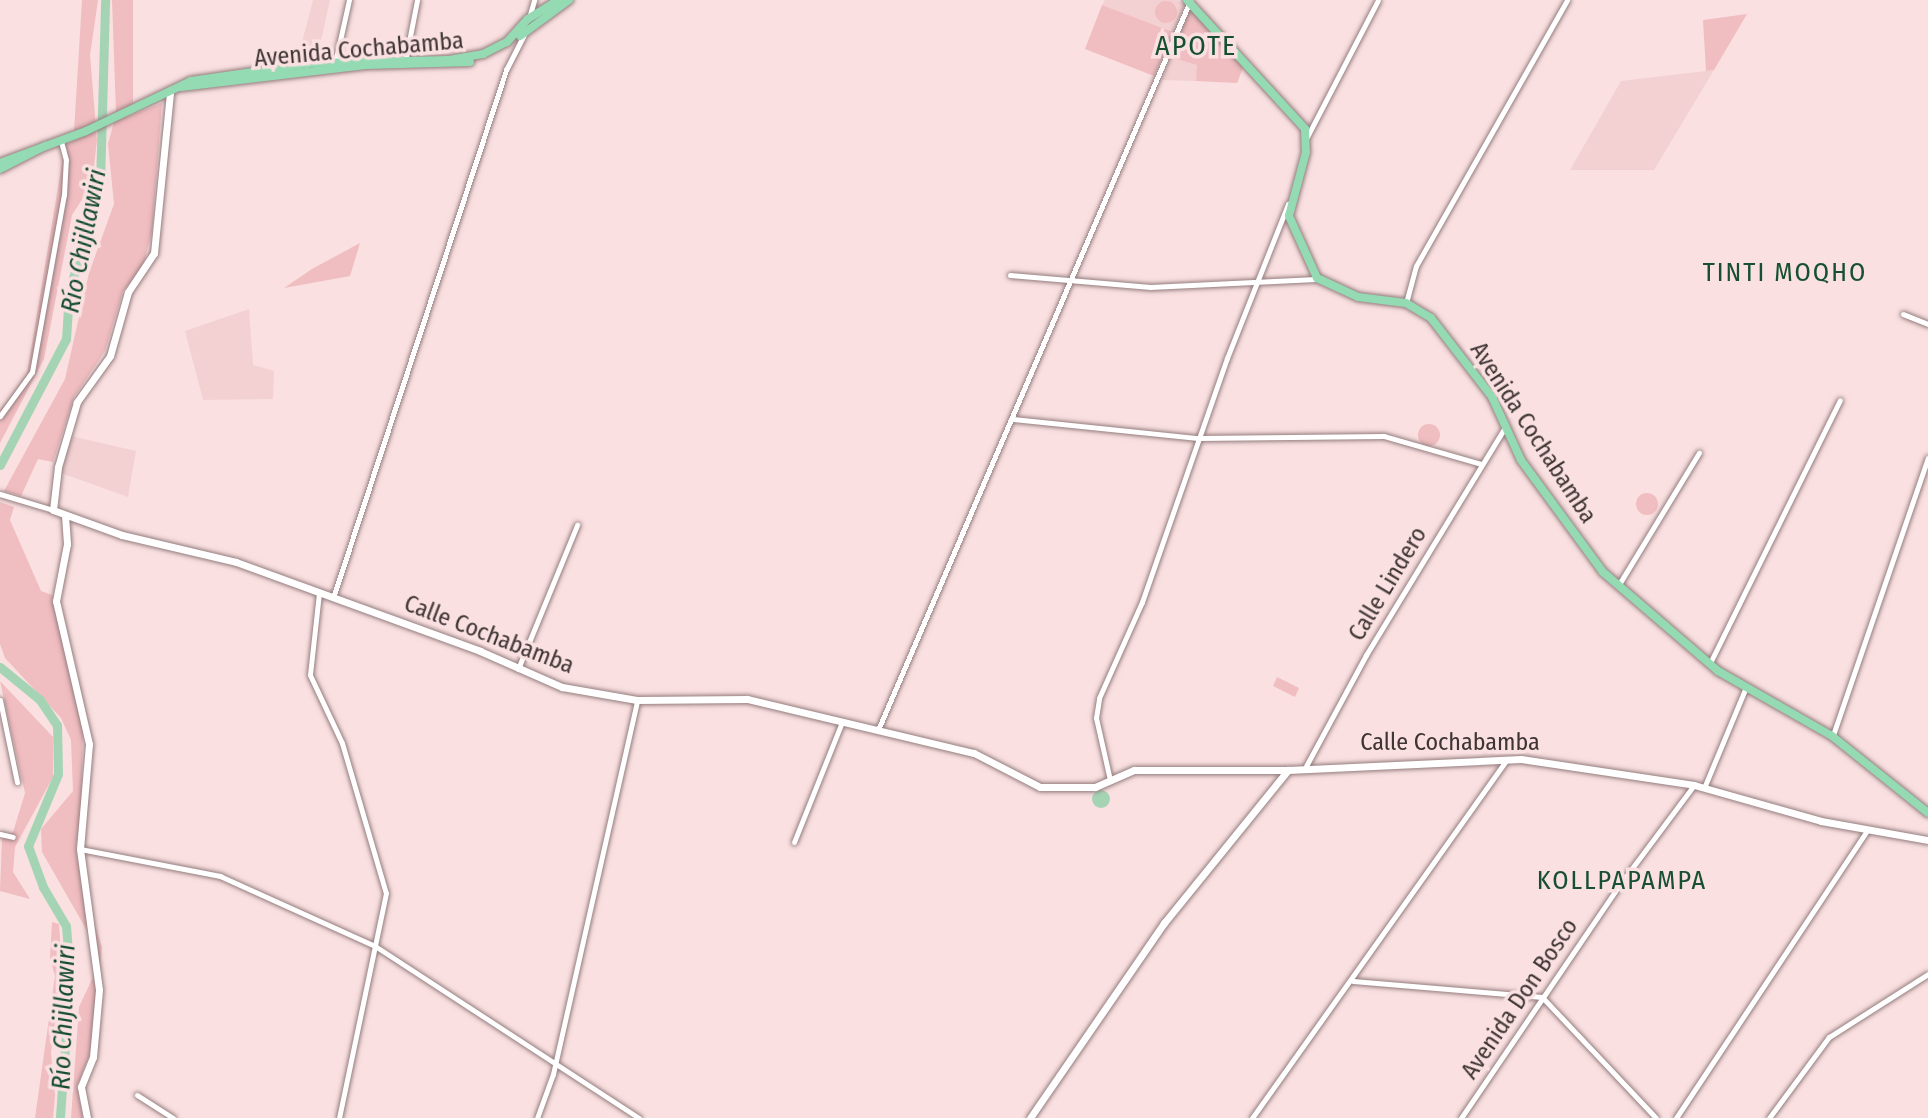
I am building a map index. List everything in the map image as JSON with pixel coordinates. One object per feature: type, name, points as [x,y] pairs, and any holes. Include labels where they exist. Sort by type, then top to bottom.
[{"type":"main road","name":"Avenida Cochabamba","points":[[0,166],[86,131],[180,87],[335,65],[405,61],[451,66],[485,59],[510,46],[527,24],[558,0]]},
{"type":"main road","name":"Avenida Cochabamba","points":[[527,24],[569,0]]},
{"type":"main road","points":[[1189,0],[1301,124],[1307,137],[1288,204],[1292,232],[1317,278],[1358,297],[1406,303]]},
{"type":"main road","name":"Avenida Cochabamba","points":[[1406,303],[1431,318],[1507,425],[1521,460],[1547,499],[1617,586],[1709,663],[1832,736],[1928,813]]},
{"type":"street","points":[[335,65],[349,0]]},
{"type":"street","points":[[405,61],[417,0]]},
{"type":"street","points":[[333,598],[506,70],[527,24],[534,0]]},
{"type":"street","points":[[877,731],[971,506],[981,494],[1189,0]]},
{"type":"street","points":[[1307,137],[1378,0]]},
{"type":"street","points":[[1406,303],[1416,266],[1567,0]]},
{"type":"street","points":[[53,510],[58,467],[77,402],[110,356],[128,292],[154,253],[170,93]]},
{"type":"street","points":[[0,416],[32,372],[64,195],[66,160],[60,140]]},
{"type":"street","points":[[1110,780],[1096,718],[1099,698],[1142,602],[1198,438],[1288,204]]},
{"type":"street","points":[[1010,275],[1067,284],[1257,284],[1317,278]]},
{"type":"street","points":[[1903,314],[1928,324]]},
{"type":"street","points":[[1709,663],[1840,400]]},
{"type":"street","points":[[1013,419],[1053,427],[1198,438],[1384,436],[1481,464]]},
{"type":"street","name":"Calle Lindero","points":[[1306,766],[1317,737],[1507,425]]},
{"type":"street","points":[[1617,586],[1699,453]]},
{"type":"street","points":[[1832,736],[1928,458]]},
{"type":"street","name":"Calle Cochabamba","points":[[0,494],[236,562],[480,651],[562,687],[637,700],[747,699],[974,753],[1040,787],[1085,788],[1134,770],[1288,770],[1306,766],[1521,759],[1694,785],[1866,832],[1928,840]]},
{"type":"street","points":[[65,515],[67,544],[56,601],[89,744],[80,849],[99,990],[93,1057],[81,1087],[87,1118]]},
{"type":"street","points":[[518,670],[577,525]]},
{"type":"street","points":[[319,593],[310,675],[342,743],[386,893],[339,1118]]},
{"type":"street","points":[[1704,788],[1746,687]]},
{"type":"street","points":[[0,700],[17,782]]},
{"type":"street","points":[[537,1118],[554,1066],[637,700]]},
{"type":"street","points":[[794,842],[842,722]]},
{"type":"street","points":[[1252,1118],[1506,761]]},
{"type":"street","points":[[1030,1118],[1164,923],[1288,770]]},
{"type":"street","name":"Avenida Don Bosco","points":[[1461,1118],[1542,997],[1694,785]]},
{"type":"street","points":[[1676,1118],[1866,832]]},
{"type":"street","points":[[0,834],[13,837]]},
{"type":"street","points":[[80,849],[220,876],[375,946],[554,1066],[639,1118]]},
{"type":"street","points":[[1769,1118],[1829,1037],[1928,974]]},
{"type":"street","points":[[1352,981],[1542,997],[1656,1118]]},
{"type":"street","points":[[137,1095],[173,1118]]},
{"type":"shaded area","points":[[82,0],[98,0],[90,55],[97,140],[92,184],[72,215],[44,359],[0,443],[0,411],[27,374],[65,145],[85,135],[86,127],[74,132]]},
{"type":"shaded area","points":[[112,0],[133,0],[133,105],[116,113]]},
{"type":"shaded area","points":[[313,0],[330,0],[317,59],[297,61]]},
{"type":"shaded area","points":[[1105,0],[1176,0],[1185,4],[1173,32],[1102,5]]},
{"type":"shaded area","points":[[1166,1],[1174,4],[1177,12],[1174,20],[1166,23],[1158,20],[1155,12],[1158,4]]},
{"type":"shaded area","points":[[1102,5],[1173,32],[1154,76],[1085,49]]},
{"type":"shaded area","points":[[1191,6],[1244,65],[1237,83],[1196,81],[1197,65],[1170,57]]},
{"type":"shaded area","points":[[1747,14],[1714,70],[1706,71],[1703,20]]},
{"type":"shaded area","points":[[1171,57],[1198,65],[1196,81],[1162,80]]},
{"type":"shaded area","points":[[1714,70],[1654,170],[1570,170],[1621,81]]},
{"type":"shaded area","points":[[162,103],[152,231],[143,267],[123,291],[105,351],[74,397],[53,462],[38,459],[21,496],[4,491],[65,379],[89,273],[114,204],[108,144],[114,122]]},
{"type":"shaded area","points":[[360,243],[350,276],[284,288],[312,269]]},
{"type":"shaded area","points":[[249,309],[253,365],[274,371],[273,399],[203,400],[185,331]]},
{"type":"shaded area","points":[[1429,424],[1440,435],[1429,446],[1418,435]]},
{"type":"shaded area","points":[[71,436],[136,451],[128,497],[61,473]]},
{"type":"shaded area","points":[[1647,493],[1658,504],[1647,515],[1636,504]]},
{"type":"shaded area","points":[[0,502],[14,507],[10,520],[41,591],[52,595],[83,722],[81,818],[76,845],[81,883],[102,947],[92,1048],[77,1086],[83,1118],[71,1118],[79,1007],[93,977],[97,948],[42,852],[41,829],[73,791],[71,740],[61,718],[5,658],[0,644]]},
{"type":"shaded area","points":[[1277,677],[1299,688],[1295,697],[1273,686]]},
{"type":"shaded area","points":[[0,681],[53,737],[53,777],[15,847],[13,872],[30,899],[0,891],[2,839],[13,832],[25,793]]},
{"type":"shaded area","points":[[1101,790],[1110,799],[1101,808],[1092,799]]},
{"type":"shaded area","points":[[52,922],[59,924],[62,969],[51,1053],[55,1095],[53,1118],[35,1118],[55,976],[50,958]]},
{"type":"waterway","name":"Río Chijllawiri","points":[[0,465],[66,339],[69,292],[100,184],[105,0]]},
{"type":"waterway","name":"Río Chijllawiri","points":[[0,667],[40,700],[57,725],[58,774],[28,846],[43,887],[66,926],[70,977],[60,1118]]},
{"type":"district","name":"APOTE","points":[[1196,46]]},
{"type":"district","name":"TINTI MOQHO","points":[[1785,273]]},
{"type":"district","name":"KOLLPAPAMPA","points":[[1622,881]]}]
